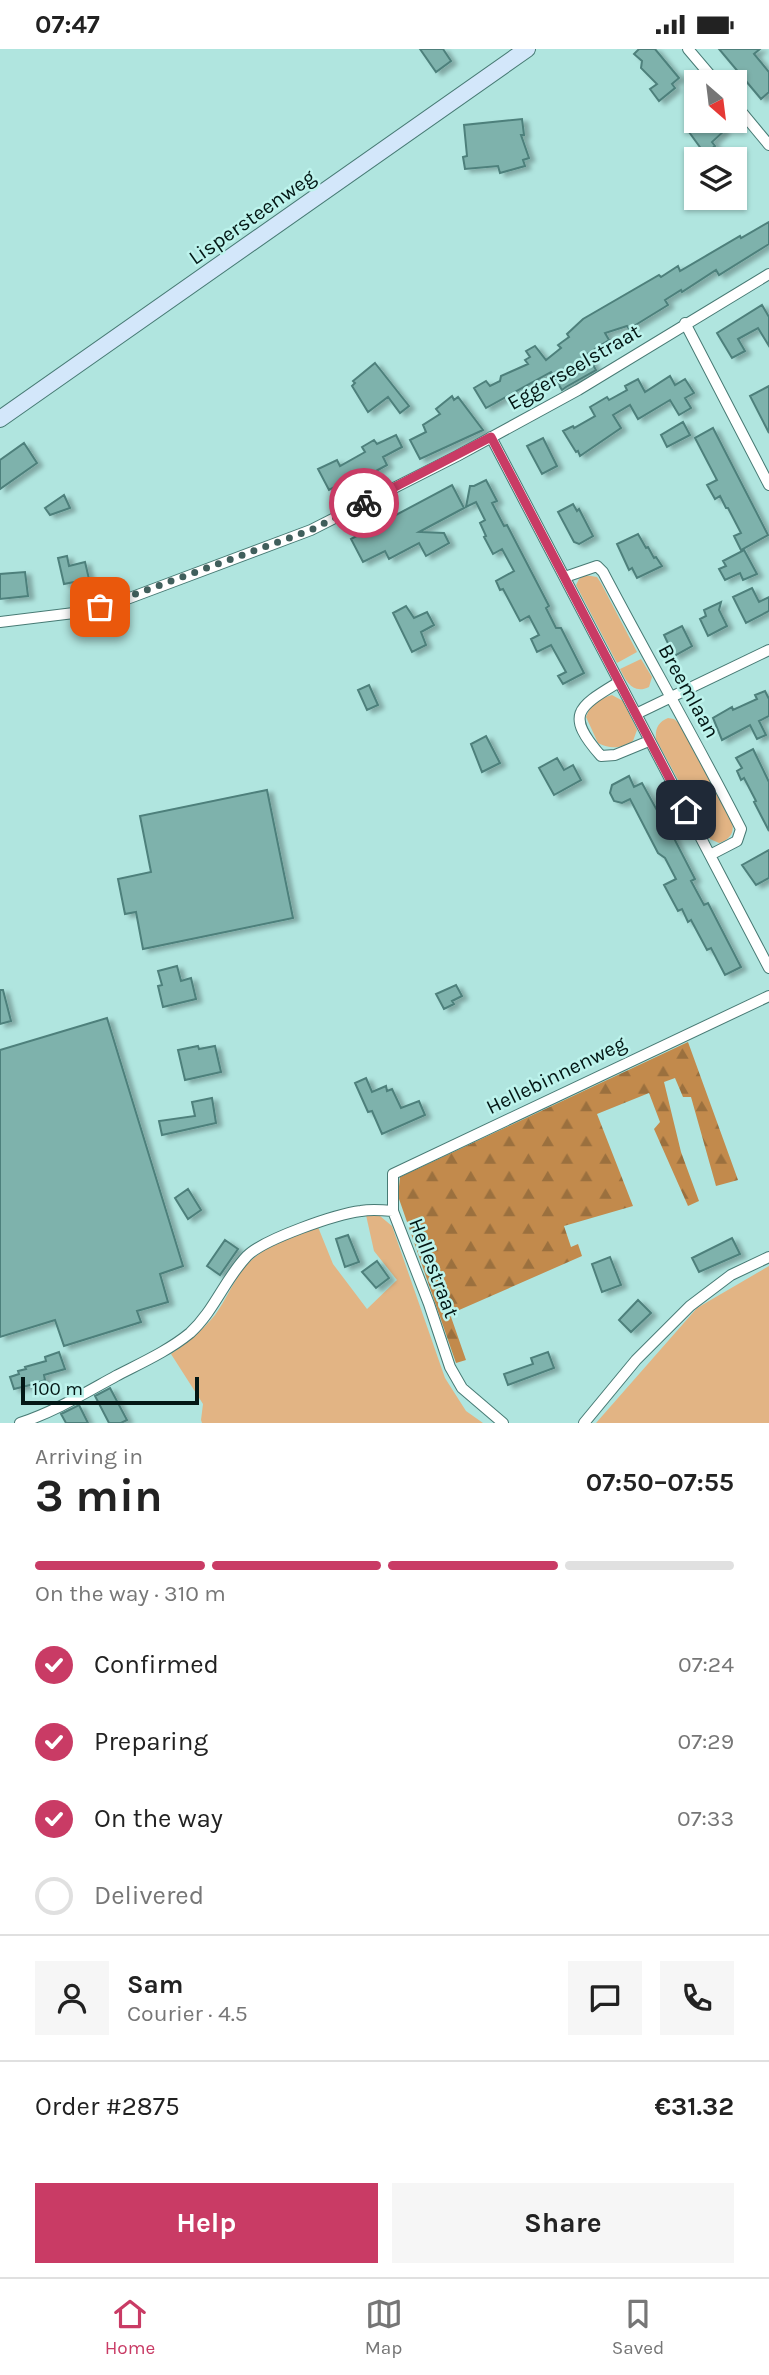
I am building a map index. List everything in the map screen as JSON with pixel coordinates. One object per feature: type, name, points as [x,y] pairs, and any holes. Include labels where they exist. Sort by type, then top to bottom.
[{"type":"street","name":"Lispersteenweg","points":[[0,419],[527,49]]},
{"type":"street","points":[[688,49],[706,70]]},
{"type":"street","points":[[747,118],[769,145]]},
{"type":"street","name":"Eggerseelstraat","points":[[0,622],[82,612],[119,602],[311,530],[578,390],[769,274]]},
{"type":"street","points":[[685,323],[769,485]]},
{"type":"street","points":[[491,437],[769,968]]},
{"type":"street","name":"Breemlaan","points":[[565,577],[597,566],[603,572],[686,722],[741,829],[737,841],[710,855]]},
{"type":"street","points":[[636,714],[769,650]]},
{"type":"street","points":[[619,682],[582,708],[580,723],[601,756],[615,755],[649,741]]},
{"type":"street","name":"Hellebinnenweg","points":[[393,1211],[393,1174],[769,996]]},
{"type":"street","name":"Hellestraat","points":[[20,1423],[39,1417],[165,1350],[189,1333],[213,1305],[248,1254],[265,1243],[358,1211],[393,1211],[450,1367],[462,1388],[503,1423]]},
{"type":"street","points":[[584,1423],[636,1360],[691,1306],[731,1275],[769,1257]]},
{"type":"shaded area","points":[[585,575],[597,577],[637,652],[617,663],[576,585]]},
{"type":"shaded area","points":[[641,659],[652,677],[649,687],[639,689],[628,682],[620,669]]},
{"type":"shaded area","points":[[612,695],[623,701],[637,730],[633,741],[608,747],[598,743],[586,717],[596,702]]},
{"type":"shaded area","points":[[668,718],[674,719],[682,726],[732,822],[732,833],[723,842],[710,839],[656,739],[658,726]]},
{"type":"shaded area","points":[[366,1215],[380,1216],[392,1226],[445,1378],[466,1411],[483,1423],[202,1423],[203,1404],[171,1354],[210,1321],[248,1263],[277,1243],[318,1227],[333,1264],[367,1309],[397,1280],[374,1251]]},
{"type":"shaded area","points":[[769,1266],[769,1423],[596,1423],[697,1308]]},
{"type":"green space","points":[[688,1042],[738,1180],[716,1186],[691,1097],[683,1097],[675,1078],[664,1082],[681,1152],[699,1201],[688,1206],[654,1129],[660,1122],[649,1093],[597,1114],[633,1206],[564,1226],[571,1247],[578,1244],[582,1256],[450,1314],[466,1360],[456,1363],[398,1196],[400,1177]]},
{"type":"building","points":[[420,49],[443,49],[451,61],[436,72]]},
{"type":"building","points":[[639,49],[655,49],[679,78],[672,84],[675,88],[659,101],[650,89],[657,84],[641,68],[642,61],[634,54]]},
{"type":"building","points":[[719,49],[760,49],[754,54],[769,72],[769,92],[761,99],[747,82],[747,70],[737,70]]},
{"type":"building","points":[[522,119],[524,135],[521,135],[529,158],[523,160],[525,166],[500,173],[498,166],[465,169],[463,157],[467,156],[464,125]]},
{"type":"building","points":[[690,133],[722,133],[712,142],[714,147],[700,147]]},
{"type":"building","points":[[769,222],[769,244],[719,275],[716,270],[682,292],[681,290],[665,300],[668,305],[629,329],[627,326],[605,333],[609,340],[587,354],[596,370],[562,390],[551,372],[486,408],[474,388],[486,381],[490,386],[500,381],[501,376],[528,364],[525,360],[530,357],[526,351],[535,346],[546,360],[561,348],[558,345],[569,337],[567,334],[583,319],[659,275],[661,277],[678,266],[680,271]]},
{"type":"building","points":[[762,305],[769,317],[769,346],[758,328],[738,339],[745,351],[732,358],[717,333]]},
{"type":"building","points":[[375,363],[409,406],[400,413],[388,397],[368,412],[352,386],[355,383],[353,381]]},
{"type":"building","points":[[670,376],[675,385],[685,379],[694,393],[685,398],[691,408],[679,415],[670,400],[638,419],[630,405],[613,415],[621,428],[580,456],[578,451],[576,452],[563,431],[595,416],[590,407],[627,390],[625,386],[638,379],[645,392]]},
{"type":"building","points":[[769,386],[769,433],[750,396]]},
{"type":"building","points":[[452,396],[454,400],[458,397],[483,430],[420,459],[410,440],[426,432],[423,425],[440,414],[436,409]]},
{"type":"building","points":[[683,422],[690,435],[667,447],[661,435]]},
{"type":"building","points":[[713,428],[768,535],[741,550],[734,536],[741,533],[728,508],[720,496],[715,499],[707,485],[717,480],[695,438]]},
{"type":"building","points":[[396,435],[402,447],[383,457],[387,465],[365,477],[363,472],[329,490],[318,469],[337,460],[340,466],[365,452],[362,447],[374,440],[377,444]]},
{"type":"building","points":[[543,438],[557,466],[542,474],[527,446]]},
{"type":"building","points":[[24,443],[37,463],[0,489],[0,460]]},
{"type":"building","points":[[486,480],[497,501],[492,503],[504,526],[507,525],[549,606],[546,608],[556,628],[561,628],[584,673],[563,684],[558,676],[566,672],[551,645],[537,652],[531,639],[539,635],[529,616],[520,621],[503,589],[500,590],[496,581],[514,571],[502,549],[493,554],[484,537],[486,536],[480,523],[485,520],[476,502],[466,507],[470,486]]},
{"type":"building","points":[[452,485],[464,508],[419,532],[444,533],[449,543],[426,556],[419,543],[389,559],[385,551],[363,562],[351,539]]},
{"type":"building","points":[[64,495],[70,508],[50,515],[45,508]]},
{"type":"building","points":[[573,504],[577,511],[579,509],[593,536],[579,544],[574,542],[558,512]]},
{"type":"building","points":[[638,534],[662,566],[637,578],[632,568],[629,570],[617,544]]},
{"type":"building","points":[[744,550],[757,574],[743,580],[740,573],[725,580],[719,569],[726,566],[723,561]]},
{"type":"building","points":[[67,556],[69,566],[85,562],[89,579],[64,584],[58,558]]},
{"type":"building","points":[[25,572],[28,596],[0,599],[0,574]]},
{"type":"building","points":[[752,588],[759,602],[769,597],[769,611],[746,623],[733,597]]},
{"type":"building","points":[[721,602],[719,610],[727,626],[708,636],[700,619],[706,616],[704,610]]},
{"type":"building","points":[[406,606],[414,618],[427,612],[434,625],[421,632],[426,645],[412,652],[393,613]]},
{"type":"building","points":[[682,626],[692,646],[674,656],[664,635]]},
{"type":"building","points":[[369,685],[378,705],[367,710],[358,690]]},
{"type":"building","points":[[765,691],[769,699],[769,716],[759,721],[766,735],[757,739],[750,725],[722,740],[713,718],[732,707],[733,710],[757,699],[755,695]]},
{"type":"building","points":[[486,736],[500,763],[482,772],[471,744]]},
{"type":"building","points":[[753,749],[769,782],[769,831],[744,778],[741,780],[737,771],[742,768],[736,758]]},
{"type":"building","points":[[557,758],[564,770],[573,765],[581,780],[554,795],[539,768]]},
{"type":"building","points":[[629,776],[634,787],[642,783],[659,814],[661,813],[695,879],[691,881],[704,905],[708,903],[741,967],[725,975],[711,948],[707,950],[691,920],[688,922],[682,909],[678,911],[664,885],[676,879],[665,858],[658,853],[630,799],[622,803],[614,801],[610,793],[612,785]]},
{"type":"building","points":[[267,790],[293,918],[143,949],[136,912],[125,914],[118,879],[151,872],[140,816]]},
{"type":"building","points":[[769,850],[769,878],[756,885],[742,865]]},
{"type":"building","points":[[177,966],[181,981],[191,978],[196,999],[163,1007],[158,971]]},
{"type":"building","points":[[456,985],[462,996],[444,1009],[436,994]]},
{"type":"building","points":[[0,990],[3,990],[11,1021],[0,1024]]},
{"type":"building","points":[[107,1018],[183,1266],[160,1274],[168,1302],[137,1311],[141,1322],[64,1346],[55,1320],[0,1337],[0,1050]]},
{"type":"building","points":[[198,1046],[199,1049],[215,1046],[221,1072],[185,1080],[178,1050]]},
{"type":"building","points":[[366,1078],[372,1092],[386,1086],[387,1091],[392,1089],[401,1108],[419,1101],[425,1115],[382,1134],[355,1083]]},
{"type":"building","points":[[212,1098],[216,1123],[162,1135],[159,1121],[195,1116],[192,1102]]},
{"type":"building","points":[[188,1189],[201,1210],[188,1219],[175,1198]]},
{"type":"building","points":[[348,1235],[359,1262],[345,1267],[336,1239]]},
{"type":"building","points":[[732,1238],[740,1254],[699,1272],[692,1258]]},
{"type":"building","points":[[225,1240],[238,1249],[220,1275],[207,1266]]},
{"type":"building","points":[[610,1257],[621,1285],[602,1292],[592,1264]]},
{"type":"building","points":[[377,1261],[389,1278],[376,1288],[362,1272]]},
{"type":"building","points":[[638,1300],[651,1313],[631,1332],[619,1320]]},
{"type":"building","points":[[59,1352],[65,1369],[44,1375],[45,1380],[38,1383],[14,1389],[10,1377],[19,1374],[18,1371],[26,1369],[25,1367],[46,1361],[45,1357]]},
{"type":"building","points":[[548,1352],[554,1368],[508,1385],[504,1374],[533,1364],[531,1358]]},
{"type":"building","points":[[110,1388],[127,1420],[121,1423],[109,1423],[95,1396]]},
{"type":"building","points":[[79,1405],[88,1423],[66,1423],[61,1414]]},
{"type":"way so far","points":[[100,607],[311,530],[364,503]]},
{"type":"route","points":[[364,503],[491,437],[686,810]]}]
